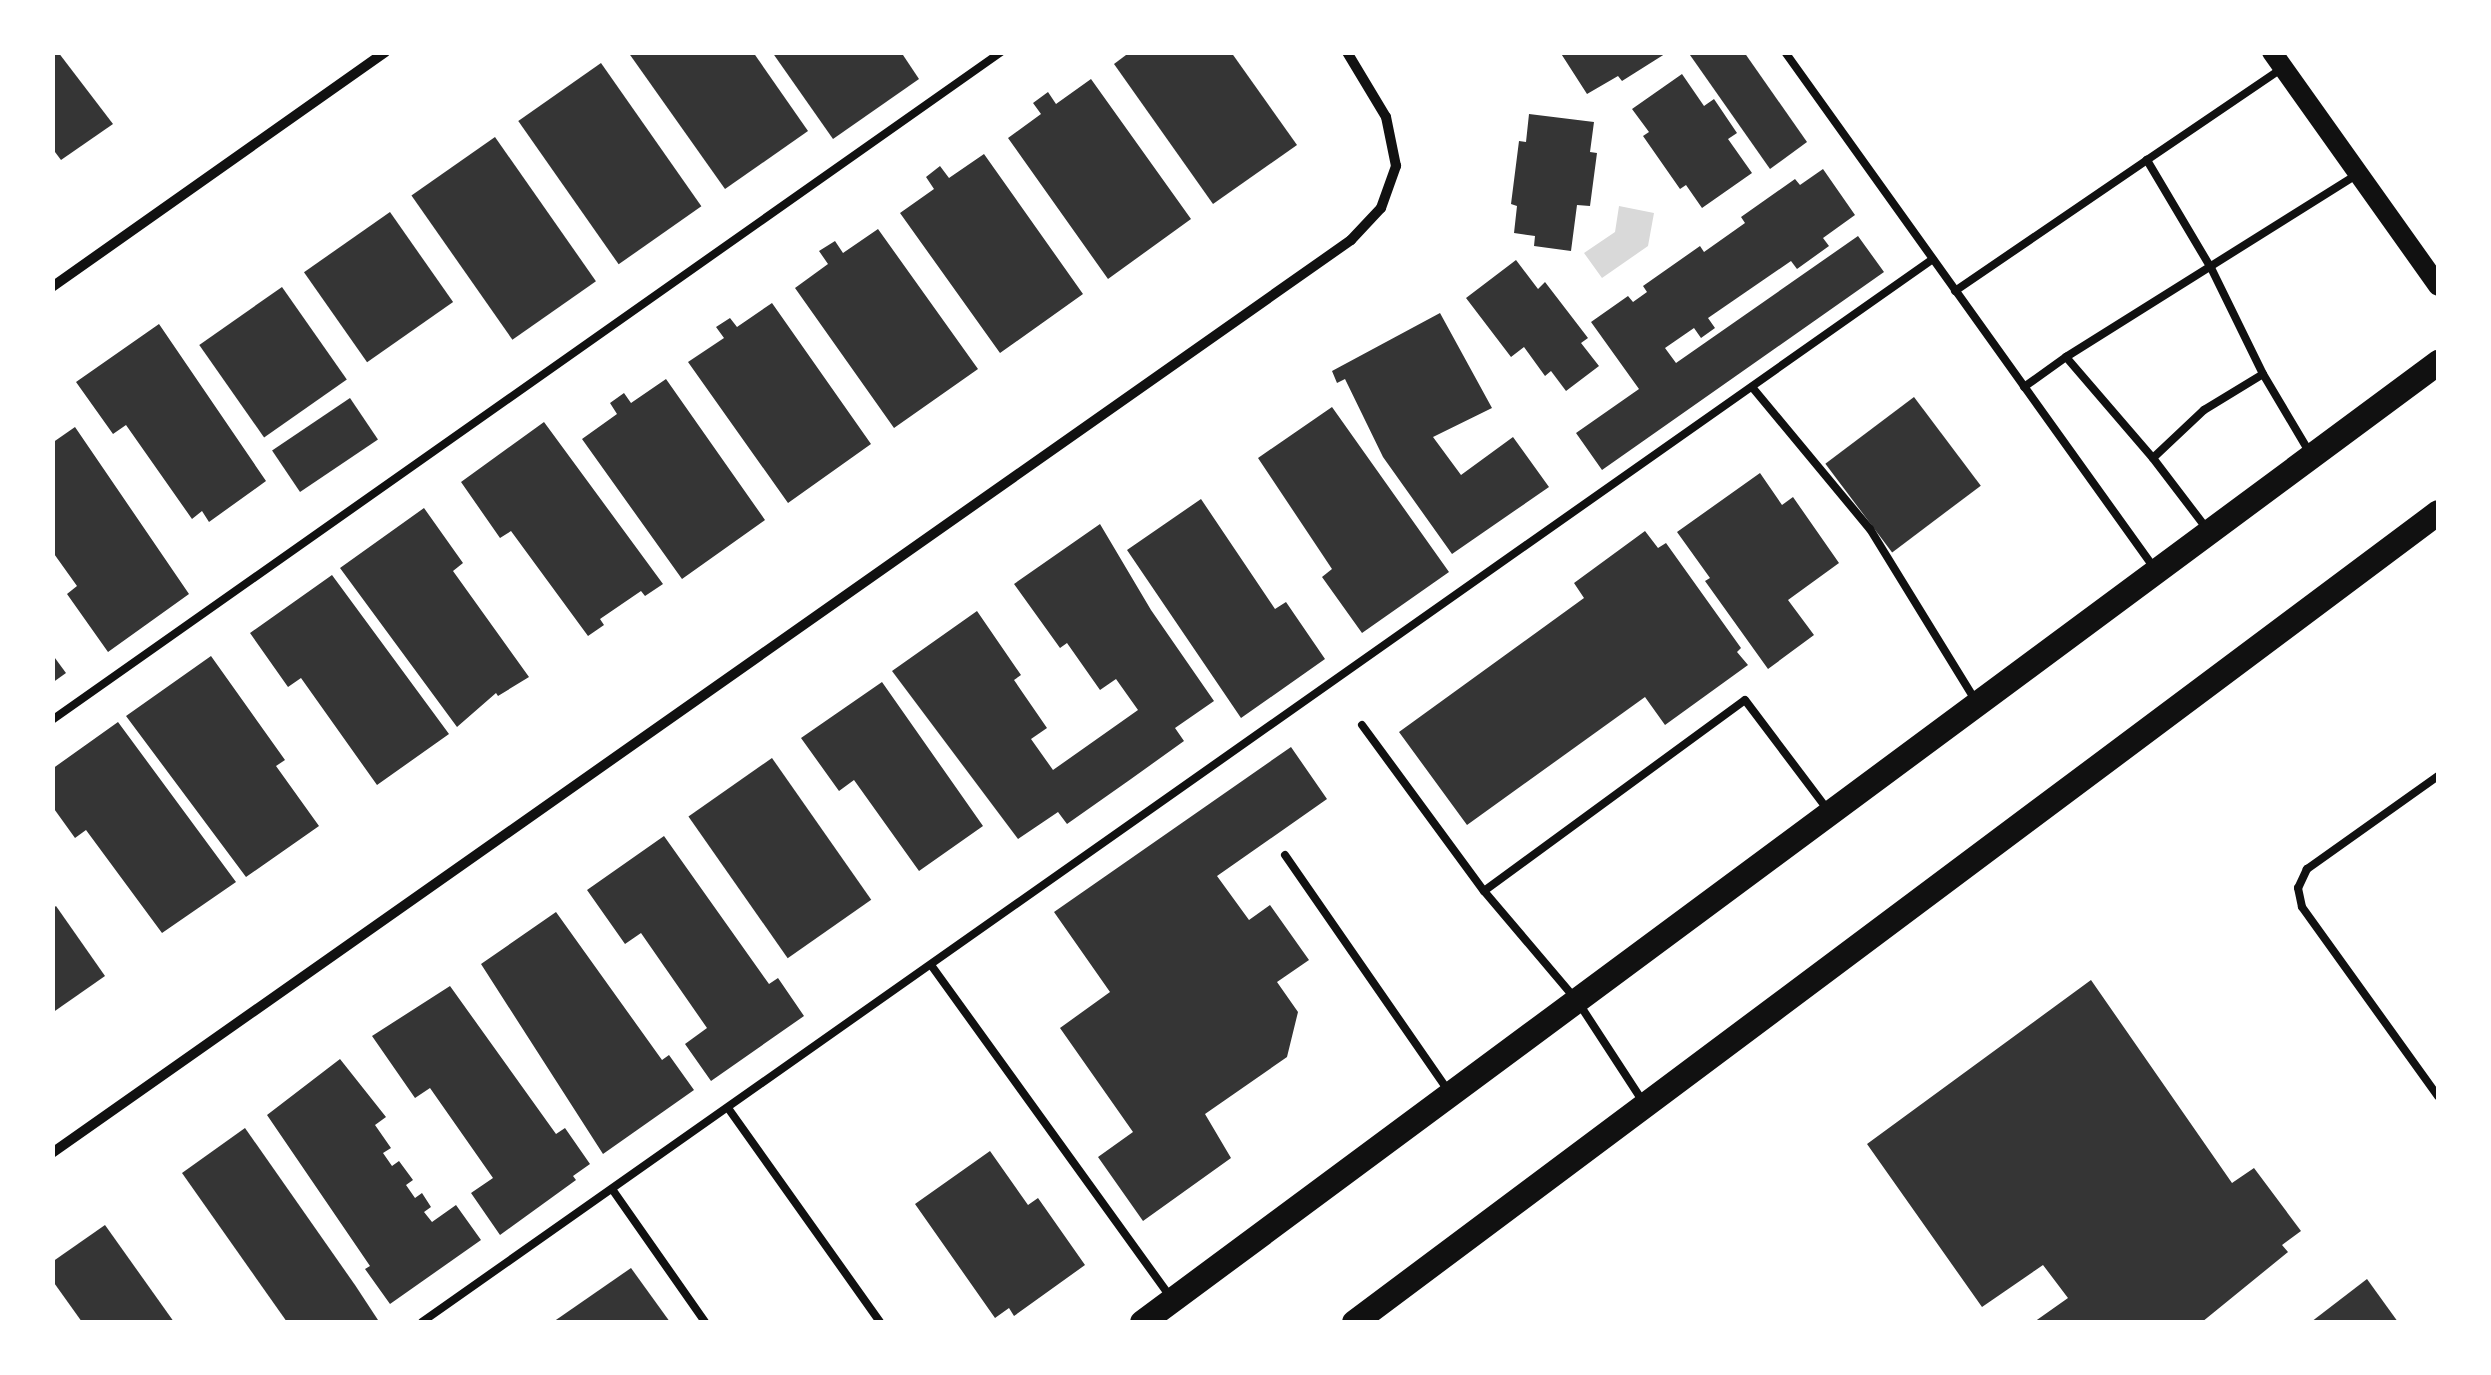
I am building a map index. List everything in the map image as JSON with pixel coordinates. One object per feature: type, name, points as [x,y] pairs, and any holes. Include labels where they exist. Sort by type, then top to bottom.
[{"type":"main road","points":[[2277,60],[2438,286]]},
{"type":"main road","points":[[1142,1322],[2438,362]]},
{"type":"main road","points":[[1354,1322],[1647,1108],[2438,512]]},
{"type":"street","points":[[52,287],[385,52]]},
{"type":"street","points":[[52,1153],[1330,256],[1381,208],[1396,166],[1386,117],[1348,52]]},
{"type":"lane","points":[[52,720],[1002,52]]},
{"type":"lane","points":[[1786,52],[2157,572]]},
{"type":"lane","points":[[1956,291],[2147,160],[2277,60]]},
{"type":"lane","points":[[2147,160],[2211,268],[2263,374],[2312,456]]},
{"type":"lane","points":[[2024,387],[2358,173]]},
{"type":"lane","points":[[422,1322],[1933,260]]},
{"type":"lane","points":[[2066,357],[2153,458],[2209,533]]},
{"type":"lane","points":[[2153,458],[2204,410],[2263,374]]},
{"type":"lane","points":[[1752,387],[1870,528],[1978,705]]},
{"type":"lane","points":[[1484,890],[1745,700],[1831,814]]},
{"type":"lane","points":[[1362,724],[1484,890],[1578,1002],[1647,1108]]},
{"type":"lane","points":[[2438,776],[2307,869],[2298,888],[2302,907],[2438,1096]]},
{"type":"lane","points":[[1285,856],[1451,1095]]},
{"type":"lane","points":[[931,964],[1173,1300]]},
{"type":"lane","points":[[728,1108],[880,1322]]},
{"type":"lane","points":[[612,1189],[705,1322]]},
{"type":"shaded area","points":[[1619,206],[1654,213],[1648,246],[1602,278],[1584,253],[1615,232]]},
{"type":"building","points":[[52,52],[58,52],[113,124],[61,160],[52,148]]},
{"type":"building","points":[[628,52],[753,52],[808,131],[725,189]]},
{"type":"building","points":[[772,52],[901,52],[919,79],[833,139]]},
{"type":"building","points":[[1130,52],[1231,52],[1297,145],[1213,204],[1114,64]]},
{"type":"building","points":[[1560,52],[1668,52],[1622,81],[1618,76],[1587,94]]},
{"type":"building","points":[[1744,52],[1807,142],[1770,169],[1690,55]]},
{"type":"building","points":[[601,63],[701,206],[619,264],[518,121]]},
{"type":"building","points":[[1682,74],[1704,106],[1714,99],[1737,133],[1728,139],[1752,173],[1702,208],[1686,185],[1680,189],[1643,136],[1649,132],[1632,109]]},
{"type":"building","points":[[1091,79],[1191,219],[1108,279],[1008,138],[1041,114],[1033,103],[1048,92],[1056,104]]},
{"type":"building","points":[[1529,114],[1594,122],[1590,152],[1597,153],[1590,206],[1577,205],[1571,251],[1534,246],[1535,236],[1514,233],[1517,206],[1511,204],[1519,141],[1526,142]]},
{"type":"building","points":[[495,137],[596,281],[512,340],[411,196]]},
{"type":"building","points":[[984,154],[1083,294],[1000,353],[900,213],[934,189],[926,177],[940,166],[949,178]]},
{"type":"building","points":[[1823,169],[1855,215],[1823,238],[1829,246],[1797,269],[1791,261],[1708,318],[1715,328],[1701,338],[1694,328],[1665,348],[1676,363],[1858,236],[1884,272],[1602,470],[1576,433],[1639,389],[1591,322],[1628,296],[1633,302],[1647,292],[1643,286],[1700,246],[1704,252],[1745,223],[1741,217],[1795,179],[1800,185]]},
{"type":"building","points":[[390,212],[453,302],[367,362],[304,272]]},
{"type":"building","points":[[878,229],[978,369],[894,428],[795,288],[828,264],[819,251],[835,241],[843,253]]},
{"type":"building","points":[[1516,260],[1538,289],[1545,282],[1588,338],[1581,343],[1599,366],[1566,391],[1551,371],[1545,376],[1524,347],[1511,357],[1466,298]]},
{"type":"building","points":[[282,287],[347,380],[264,437],[199,345]]},
{"type":"building","points":[[772,303],[871,444],[788,503],[688,362],[724,338],[716,327],[730,318],[737,327]]},
{"type":"building","points":[[1440,313],[1492,408],[1433,437],[1461,475],[1513,437],[1549,487],[1452,554],[1383,457],[1345,379],[1337,383],[1332,371]]},
{"type":"building","points":[[159,324],[266,481],[209,522],[202,511],[192,519],[126,425],[113,434],[76,382]]},
{"type":"building","points":[[666,379],[765,520],[682,579],[582,439],[617,414],[610,403],[624,393],[631,403]]},
{"type":"building","points":[[1914,397],[1981,486],[1892,552],[1825,464]]},
{"type":"building","points":[[350,398],[378,439],[300,492],[272,451]]},
{"type":"building","points":[[1332,407],[1449,572],[1362,633],[1322,577],[1332,569],[1258,458]]},
{"type":"building","points":[[544,422],[663,584],[645,596],[641,591],[600,619],[604,625],[588,636],[511,531],[500,538],[461,482]]},
{"type":"building","points":[[75,427],[189,594],[108,652],[67,594],[77,586],[52,551],[52,443]]},
{"type":"building","points":[[1760,473],[1782,505],[1793,497],[1839,563],[1788,600],[1814,635],[1768,669],[1705,581],[1710,578],[1677,532]]},
{"type":"building","points":[[1201,499],[1275,609],[1286,602],[1325,659],[1241,718],[1127,550]]},
{"type":"building","points":[[424,508],[463,563],[453,571],[529,677],[498,696],[496,693],[457,727],[340,568]]},
{"type":"building","points":[[1100,524],[1151,610],[1214,701],[1175,728],[1184,741],[1131,779],[1067,824],[1058,812],[1018,839],[892,671],[977,611],[1021,675],[1014,680],[1047,728],[1031,739],[1053,770],[1138,710],[1116,679],[1100,690],[1067,643],[1060,648],[1014,584]]},
{"type":"building","points":[[1645,531],[1658,548],[1666,543],[1741,648],[1737,652],[1748,665],[1665,725],[1645,697],[1467,825],[1399,732],[1584,598],[1574,583]]},
{"type":"building","points":[[332,575],[449,734],[377,785],[301,678],[288,687],[250,633]]},
{"type":"building","points":[[52,654],[66,673],[52,683]]},
{"type":"building","points":[[211,656],[285,760],[276,766],[319,826],[246,877],[126,716]]},
{"type":"building","points":[[882,682],[983,826],[919,871],[854,780],[839,791],[801,738]]},
{"type":"building","points":[[118,722],[236,882],[162,933],[86,830],[75,838],[52,806],[52,769]]},
{"type":"building","points":[[1291,747],[1327,799],[1217,876],[1249,920],[1270,905],[1309,960],[1277,982],[1298,1012],[1287,1057],[1205,1114],[1231,1158],[1143,1221],[1098,1157],[1133,1132],[1060,1028],[1110,992],[1054,912]]},
{"type":"building","points":[[772,758],[871,900],[788,958],[688,817]]},
{"type":"building","points":[[664,836],[769,984],[778,978],[804,1016],[711,1081],[685,1044],[707,1028],[641,933],[625,944],[587,890]]},
{"type":"building","points":[[56,906],[105,976],[52,1013],[52,909]]},
{"type":"building","points":[[556,912],[662,1060],[669,1055],[694,1090],[603,1154],[481,964]]},
{"type":"building","points":[[2091,980],[2232,1183],[2254,1168],[2301,1231],[2282,1245],[2288,1252],[2202,1322],[2034,1322],[2068,1298],[2043,1265],[1982,1307],[1867,1144]]},
{"type":"building","points":[[450,986],[556,1134],[565,1128],[590,1164],[573,1176],[576,1180],[500,1235],[471,1193],[493,1178],[430,1088],[415,1098],[372,1036]]},
{"type":"building","points":[[340,1059],[386,1117],[375,1125],[391,1148],[383,1153],[392,1166],[399,1161],[413,1180],[406,1185],[415,1198],[422,1193],[431,1207],[424,1212],[432,1222],[456,1205],[481,1240],[390,1304],[365,1269],[370,1266],[267,1115]]},
{"type":"building","points":[[245,1128],[378,1320],[287,1322],[182,1173]]},
{"type":"building","points":[[990,1151],[1028,1205],[1038,1198],[1085,1265],[1014,1316],[1009,1308],[995,1318],[915,1204]]},
{"type":"building","points":[[105,1225],[174,1322],[82,1322],[52,1280],[52,1262]]},
{"type":"building","points":[[631,1268],[670,1322],[553,1322]]},
{"type":"building","points":[[2367,1279],[2398,1322],[2311,1322]]}]
